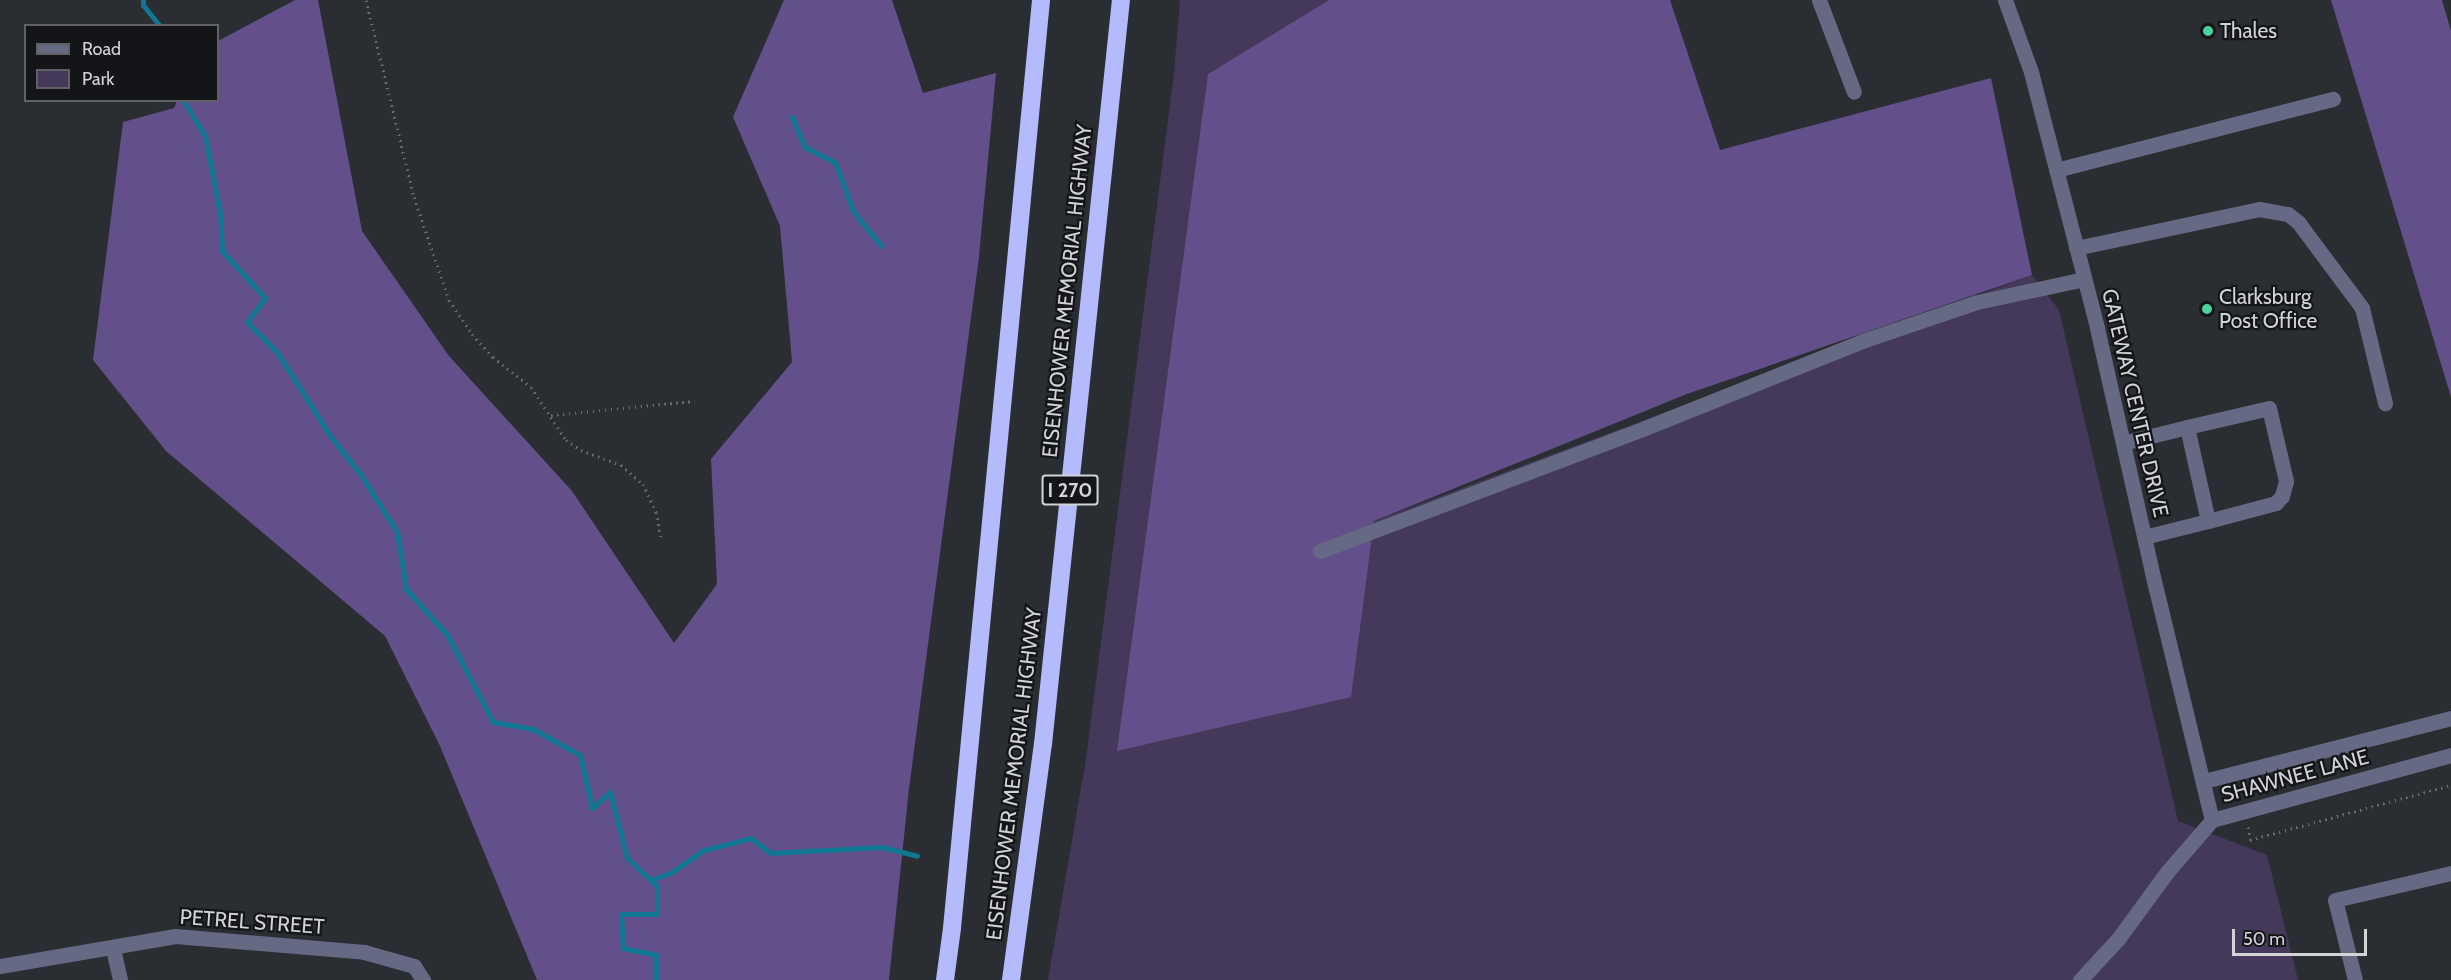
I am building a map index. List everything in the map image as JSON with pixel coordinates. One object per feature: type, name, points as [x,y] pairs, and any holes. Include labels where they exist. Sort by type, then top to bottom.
[{"type":"highway","name":"EISENHOWER MEMORIAL HIGHWAY","points":[[945,980],[952,928],[1041,0]]},
{"type":"highway","name":"EISENHOWER MEMORIAL HIGHWAY","points":[[1011,980],[1043,744],[1121,0]]},
{"type":"street","points":[[1819,0],[1854,92]]},
{"type":"street","name":"GATEWAY CENTER DRIVE","points":[[2005,0],[2031,72],[2084,279],[2212,820]]},
{"type":"street","points":[[2056,170],[2333,99]]},
{"type":"street","points":[[2076,248],[2259,209],[2289,214],[2298,222],[2362,308],[2385,403]]},
{"type":"street","points":[[1320,551],[1645,428],[1862,341],[1977,302],[2084,279]]},
{"type":"street","points":[[2123,443],[2269,408],[2286,482],[2282,496],[2276,503],[2144,537]]},
{"type":"street","points":[[2187,427],[2208,522]]},
{"type":"street","name":"SHAWNEE LANE","points":[[2204,782],[2451,718]]},
{"type":"street","name":"SHAWNEE LANE","points":[[2080,980],[2118,939],[2167,872],[2212,820],[2451,756]]},
{"type":"street","points":[[2355,980],[2335,900],[2451,873]]},
{"type":"street","name":"PETREL STREET","points":[[0,966],[113,949],[175,936],[364,952],[414,966],[423,980]]},
{"type":"street","points":[[113,949],[120,980]]},
{"type":"path","points":[[366,0],[414,197],[449,300],[472,334],[493,357],[531,387],[566,441],[581,450],[621,465],[638,479],[656,512],[661,537]]},
{"type":"path","points":[[551,416],[694,401]]},
{"type":"green space","points":[[1180,0],[1329,0],[1208,74],[1371,543],[1374,521],[2032,275],[2059,310],[2178,821],[2267,855],[2298,980],[1048,980],[1086,759],[1174,73]]},
{"type":"shaded area","points":[[295,0],[318,0],[362,231],[449,356],[572,491],[674,643],[717,584],[711,459],[792,362],[780,226],[733,117],[784,0],[892,0],[923,93],[996,73],[979,257],[909,789],[889,980],[537,980],[440,746],[385,636],[166,451],[93,360],[123,122],[174,108],[177,102],[219,102],[219,40]]},
{"type":"shaded area","points":[[1329,0],[1670,0],[1720,150],[1991,78],[2032,275],[1687,394],[1374,521],[1351,697],[1117,751],[1208,74]]},
{"type":"shaded area","points":[[2331,0],[2442,0],[2451,31],[2451,397]]},
{"type":"waterway","points":[[143,0],[143,5],[158,24]]},
{"type":"waterway","points":[[184,102],[205,136],[220,213],[222,251],[265,298],[247,322],[277,352],[331,437],[361,475],[397,532],[406,589],[448,636],[493,722],[533,729],[580,755],[592,808],[610,792],[627,858],[657,886],[657,914],[621,914],[623,948],[656,955],[656,980]]},
{"type":"waterway","points":[[792,117],[805,147],[835,162],[853,211],[881,246]]},
{"type":"waterway","points":[[651,880],[672,872],[704,850],[751,838],[770,853],[882,847],[917,856]]},
{"type":"place","name":"Thales","points":[[2208,31]]},
{"type":"place","name":"Clarksburg Post Office","points":[[2207,309]]}]
